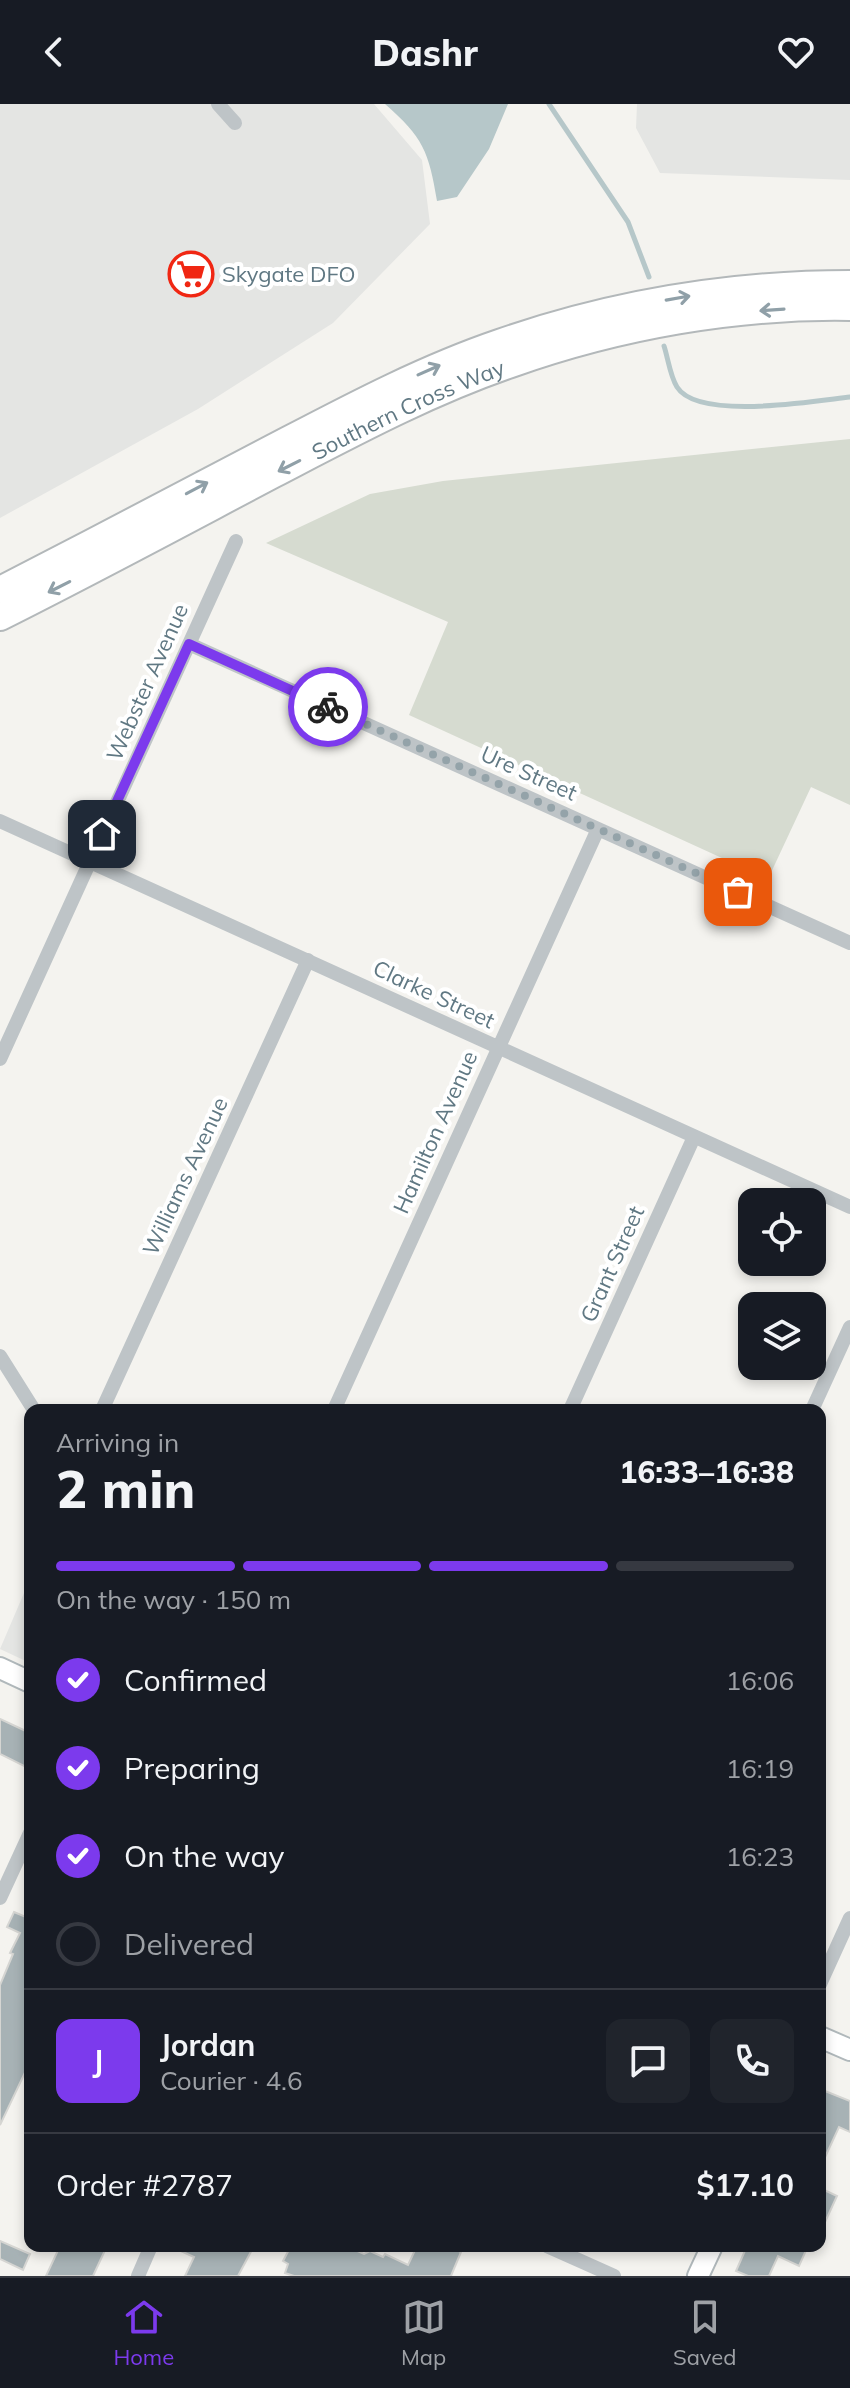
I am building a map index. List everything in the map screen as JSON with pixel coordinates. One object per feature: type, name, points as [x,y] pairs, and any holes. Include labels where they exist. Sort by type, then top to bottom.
[{"type":"highway","name":"Southern Cross Way","points":[[0,590],[370,398],[431,369],[500,342],[610,311],[687,297],[777,287],[850,284]]},
{"type":"highway","name":"Southern Cross Way","points":[[0,617],[343,439],[414,404],[510,364],[612,334],[693,319],[746,312],[850,307]]},
{"type":"main road","points":[[0,1668],[24,1679]]},
{"type":"main road","points":[[826,2040],[850,2050]]},
{"type":"main road","points":[[698,2276],[709,2252]]},
{"type":"street","points":[[218,104],[235,123]]},
{"type":"street","name":"Webster Avenue","points":[[0,1059],[236,541]]},
{"type":"street","name":"Ure Street","points":[[189,644],[850,943]]},
{"type":"street","name":"Clarke Street","points":[[0,821],[850,1207]]},
{"type":"street","name":"Hamilton Avenue","points":[[337,1404],[598,829]]},
{"type":"street","name":"Williams Avenue","points":[[105,1404],[308,960]]},
{"type":"street","name":"Grant Street","points":[[573,1404],[694,1137]]},
{"type":"street","points":[[815,1404],[850,1327]]},
{"type":"street","points":[[0,1356],[30,1404]]},
{"type":"street","points":[[0,1898],[24,1846]]},
{"type":"street","points":[[826,1971],[850,1918]]},
{"type":"street","points":[[138,2276],[148,2252]]},
{"type":"street","points":[[560,2252],[614,2276]]},
{"type":"shaded area","name":"Skygate DFO","points":[[0,104],[374,104],[422,160],[430,224],[333,323],[198,409],[0,518]]},
{"type":"shaded area","points":[[385,104],[508,104],[489,149],[457,197],[437,201],[422,146],[408,126]]},
{"type":"shaded area","points":[[637,104],[850,104],[850,180],[660,173],[636,128]]},
{"type":"shaded area","points":[[850,439],[850,805],[811,787],[768,879],[409,715],[448,622],[266,543],[370,494],[443,481]]},
{"type":"shaded area","points":[[24,1593],[24,1660],[0,1649]]},
{"type":"building","points":[[0,1719],[24,1730],[24,1766],[0,1754]]},
{"type":"building","points":[[14,1912],[24,1916],[24,2075],[0,2125],[0,1985],[20,1933],[7,1927]]},
{"type":"building","points":[[826,2091],[850,2101],[850,2132],[839,2127],[826,2155]]},
{"type":"building","points":[[826,2191],[837,2196],[826,2220]]},
{"type":"building","points":[[0,2241],[30,2254],[23,2270],[0,2259]]},
{"type":"building","points":[[57,2252],[104,2252],[93,2276],[46,2276]]},
{"type":"building","points":[[183,2252],[251,2252],[238,2276],[185,2276],[194,2257]]},
{"type":"building","points":[[288,2252],[372,2252],[383,2257],[385,2254],[408,2265],[414,2252],[461,2252],[451,2276],[294,2276],[285,2273],[288,2264],[283,2261]]},
{"type":"building","points":[[744,2252],[805,2252],[799,2266],[778,2256],[769,2276],[748,2276],[736,2271]]},
{"type":"waterway","points":[[549,104],[628,222],[649,277]]},
{"type":"waterway","points":[[664,346],[677,387],[689,397],[708,403],[731,406],[785,405],[850,397]]},
{"type":"way so far","points":[[328,707],[738,892]]},
{"type":"place","name":"Skygate DFO","points":[[191,274]]},
{"type":"route","points":[[102,834],[189,644],[328,707]]}]
